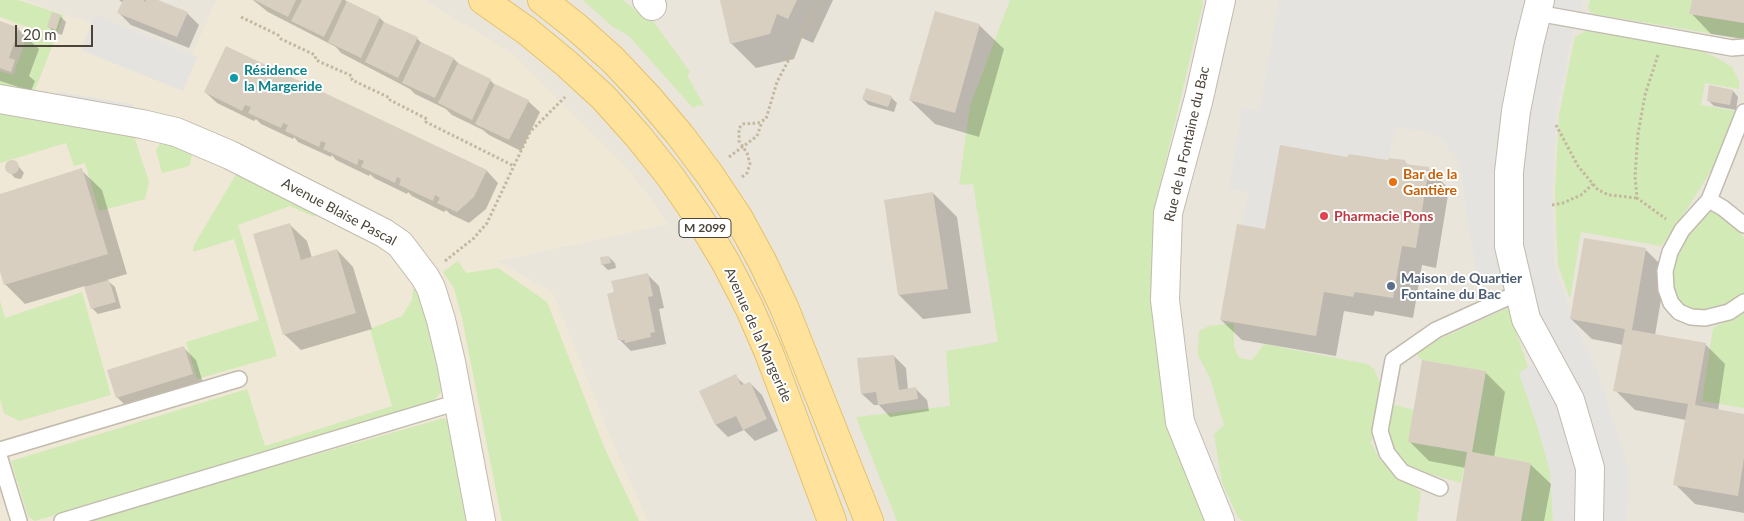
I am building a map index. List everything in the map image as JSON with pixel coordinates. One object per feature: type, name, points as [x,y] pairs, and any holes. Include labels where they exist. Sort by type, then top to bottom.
[{"type":"main road","name":"Avenue de la Margeride","points":[[483,0],[527,31],[604,98],[665,170],[699,218],[726,262],[749,307],[778,377],[832,521]]},
{"type":"main road","name":"M 2099","points":[[542,0],[575,26],[636,84],[680,135],[714,181],[762,261],[784,307],[869,521]]},
{"type":"street","name":"Rue de la Fontaine du Bac","points":[[1220,521],[1180,422],[1165,300],[1168,213],[1199,98],[1221,0]]},
{"type":"street","points":[[1538,7],[1516,111],[1509,172],[1509,246],[1526,319],[1570,400],[1590,468],[1589,521]]},
{"type":"street","name":"Avenue Blaise Pascal","points":[[0,99],[142,124],[191,137],[384,233],[400,244],[425,276],[431,288],[441,320],[451,362],[481,521]]},
{"type":"lane","points":[[1538,7],[1665,36],[1732,48],[1743,52]]},
{"type":"lane","points":[[1744,112],[1709,200],[1682,230],[1670,252],[1665,271],[1666,289],[1671,303],[1679,312],[1691,317],[1705,318],[1729,312],[1744,302]]},
{"type":"lane","points":[[1709,200],[1723,208],[1744,225]]},
{"type":"lane","points":[[1440,488],[1402,472],[1387,453],[1380,431],[1394,360],[1436,330],[1520,292]]},
{"type":"lane","points":[[0,450],[239,379]]},
{"type":"lane","points":[[62,521],[458,402]]},
{"type":"lane","points":[[0,459],[19,521]]},
{"type":"path","points":[[714,181],[743,147],[757,136],[762,122],[767,115],[777,82],[820,0]]},
{"type":"path","points":[[241,18],[315,55],[316,60],[352,76],[352,80],[390,98],[390,100],[427,119],[426,122],[514,166]]},
{"type":"path","points":[[1637,198],[1635,176],[1638,134],[1646,95],[1665,36]]},
{"type":"path","points":[[425,276],[474,238],[486,223],[530,132],[557,105]]},
{"type":"path","points":[[714,181],[744,176],[749,169],[749,158],[739,141],[740,126],[762,122]]},
{"type":"path","points":[[1556,125],[1578,166],[1602,193],[1637,198],[1682,230]]},
{"type":"path","points":[[1552,205],[1563,203],[1581,195],[1593,184]]},
{"type":"shaded area","points":[[0,0],[1744,0],[1744,521],[0,521]]},
{"type":"shaded area","points":[[0,0],[24,0],[191,58],[216,0],[424,0],[511,52],[634,176],[669,224],[498,261],[553,293],[607,429],[648,521],[0,521]]},
{"type":"shaded area","points":[[1279,0],[1481,0],[1490,2],[1491,0],[1584,0],[1573,30],[1556,114],[1552,192],[1554,266],[1577,329],[1596,367],[1629,470],[1626,521],[1553,521],[1550,471],[1538,428],[1519,373],[1546,357],[1517,281],[1501,286],[1479,281],[1468,227],[1461,163],[1439,136],[1419,130],[1396,127],[1388,160],[1349,154],[1347,157],[1281,145],[1265,229],[1242,225],[1249,192],[1229,189],[1242,108],[1260,111]]},
{"type":"shaded area","points":[[95,15],[197,57],[183,91],[81,50]]},
{"type":"shaded area","points":[[59,92],[132,104],[138,113],[50,99]]},
{"type":"green space","points":[[0,0],[18,0],[64,15],[35,89],[28,94],[0,89],[0,71],[13,75],[30,28],[0,17]]},
{"type":"green space","points":[[583,0],[623,0],[640,14],[653,21],[690,72],[687,75],[704,106],[698,105],[693,108],[629,36],[613,27]]},
{"type":"green space","points":[[1010,0],[1202,0],[1203,3],[1163,173],[1158,236],[1206,521],[897,521],[856,417],[950,406],[946,351],[998,342],[973,184],[959,185],[970,106]]},
{"type":"green space","points":[[1590,0],[1692,0],[1689,14],[1744,23],[1744,39],[1594,14],[1588,8]]},
{"type":"green space","points":[[1588,30],[1702,51],[1732,67],[1739,81],[1739,89],[1705,83],[1701,105],[1736,111],[1727,142],[1718,159],[1679,222],[1661,246],[1581,232],[1570,299],[1558,265],[1555,192],[1559,115],[1575,37]]},
{"type":"green space","points":[[0,114],[134,136],[149,182],[145,199],[99,211],[85,163],[74,166],[66,143],[0,163]]},
{"type":"green space","points":[[161,142],[192,154],[190,165],[162,173],[156,150]]},
{"type":"green space","points":[[237,173],[317,213],[314,217],[290,206],[238,225],[277,356],[197,379],[186,342],[259,320],[234,239],[193,252],[194,245]]},
{"type":"green space","points":[[1711,210],[1739,231],[1744,238],[1744,293],[1728,306],[1706,312],[1684,307],[1673,289],[1673,269],[1687,233]]},
{"type":"green space","points":[[458,261],[466,273],[498,268],[547,302],[604,447],[639,521],[502,521],[462,318],[454,288],[443,272]]},
{"type":"green space","points":[[413,288],[422,298],[443,383],[441,392],[432,403],[35,521],[28,516],[11,461],[247,389],[265,446],[392,406],[370,329],[402,316],[412,300]]},
{"type":"green space","points":[[82,292],[111,395],[19,421],[4,413],[0,399],[0,301],[5,318]]},
{"type":"green space","points":[[1508,308],[1528,367],[1519,373],[1538,428],[1550,471],[1553,521],[1521,521],[1531,463],[1472,452],[1486,371],[1422,360],[1413,351]]},
{"type":"green space","points":[[1744,309],[1744,408],[1702,401],[1713,328],[1734,318]]},
{"type":"green space","points":[[1234,323],[1234,347],[1239,358],[1252,360],[1264,344],[1367,364],[1374,369],[1382,388],[1371,443],[1380,460],[1421,492],[1417,521],[1243,521],[1238,517],[1222,483],[1214,434],[1224,425],[1210,378],[1198,355],[1199,331],[1209,326]]},
{"type":"green space","points":[[1391,404],[1414,410],[1408,442],[1467,452],[1461,483],[1420,471],[1396,460],[1389,433]]},
{"type":"green space","points":[[444,418],[450,423],[472,521],[83,521]]},
{"type":"building","points":[[123,0],[143,0],[146,2],[147,0],[158,0],[188,12],[177,37],[117,13]]},
{"type":"building","points":[[254,0],[296,0],[288,17]]},
{"type":"building","points":[[302,0],[342,0],[324,37],[291,21]]},
{"type":"building","points":[[720,0],[797,0],[788,19],[777,14],[770,34],[730,44]]},
{"type":"building","points":[[1692,0],[1744,0],[1744,23],[1689,14]]},
{"type":"building","points":[[347,1],[380,17],[361,58],[328,42]]},
{"type":"building","points":[[935,11],[980,24],[955,113],[909,100]]},
{"type":"building","points":[[52,12],[61,15],[56,30],[47,27]]},
{"type":"building","points":[[0,21],[19,28],[9,58],[15,60],[11,72],[0,68]]},
{"type":"building","points":[[384,22],[418,37],[398,78],[365,62]]},
{"type":"building","points":[[421,42],[454,58],[435,98],[402,83]]},
{"type":"building","points":[[226,46],[487,170],[474,197],[457,212],[437,203],[440,198],[435,195],[433,201],[399,185],[401,179],[397,177],[395,183],[361,167],[364,161],[359,159],[357,165],[323,149],[326,143],[321,141],[319,147],[285,131],[288,125],[283,123],[281,128],[248,113],[251,107],[245,105],[242,111],[204,92]]},
{"type":"building","points":[[458,63],[491,79],[472,120],[438,103]]},
{"type":"building","points":[[495,84],[529,100],[509,140],[475,124]]},
{"type":"building","points":[[1709,85],[1733,90],[1730,105],[1707,101]]},
{"type":"building","points":[[866,88],[892,96],[888,107],[862,99]]},
{"type":"building","points":[[1280,145],[1347,157],[1349,154],[1388,160],[1389,158],[1405,160],[1406,164],[1429,167],[1416,248],[1402,246],[1393,298],[1355,292],[1353,297],[1324,292],[1316,336],[1220,320],[1237,224],[1265,229]]},
{"type":"building","points":[[12,160],[17,162],[19,167],[17,172],[12,174],[7,172],[5,167],[7,162]]},
{"type":"building","points":[[82,168],[108,254],[4,285],[0,272],[0,194]]},
{"type":"building","points":[[933,192],[948,289],[898,295],[884,200]]},
{"type":"building","points":[[290,223],[301,260],[337,249],[356,313],[283,335],[253,234]]},
{"type":"building","points":[[1584,238],[1646,248],[1632,330],[1706,343],[1695,405],[1744,414],[1744,458],[1738,496],[1673,485],[1688,404],[1613,391],[1625,329],[1570,319]]},
{"type":"building","points":[[609,256],[611,263],[601,265],[600,257]]},
{"type":"building","points":[[648,273],[653,296],[648,297],[655,332],[650,333],[651,337],[625,343],[624,339],[618,340],[607,294],[614,292],[611,281]]},
{"type":"building","points":[[109,280],[116,302],[91,309],[84,287]]},
{"type":"building","points":[[184,346],[193,374],[116,398],[107,370]]},
{"type":"building","points":[[894,355],[899,390],[916,387],[918,399],[878,405],[876,392],[861,394],[857,358]]},
{"type":"building","points":[[1422,360],[1486,371],[1472,452],[1531,463],[1521,521],[1456,521],[1467,452],[1408,442]]},
{"type":"building","points":[[736,374],[741,385],[750,382],[767,419],[743,430],[736,416],[715,425],[699,391]]},
{"type":"place","name":"Résidence la Margeride","points":[[234,78]]},
{"type":"place","name":"Bar de la Gantière","points":[[1393,182]]},
{"type":"place","name":"Pharmacie Pons","points":[[1324,216]]},
{"type":"place","name":"Maison de Quartier Fontaine du Bac","points":[[1391,286]]}]
